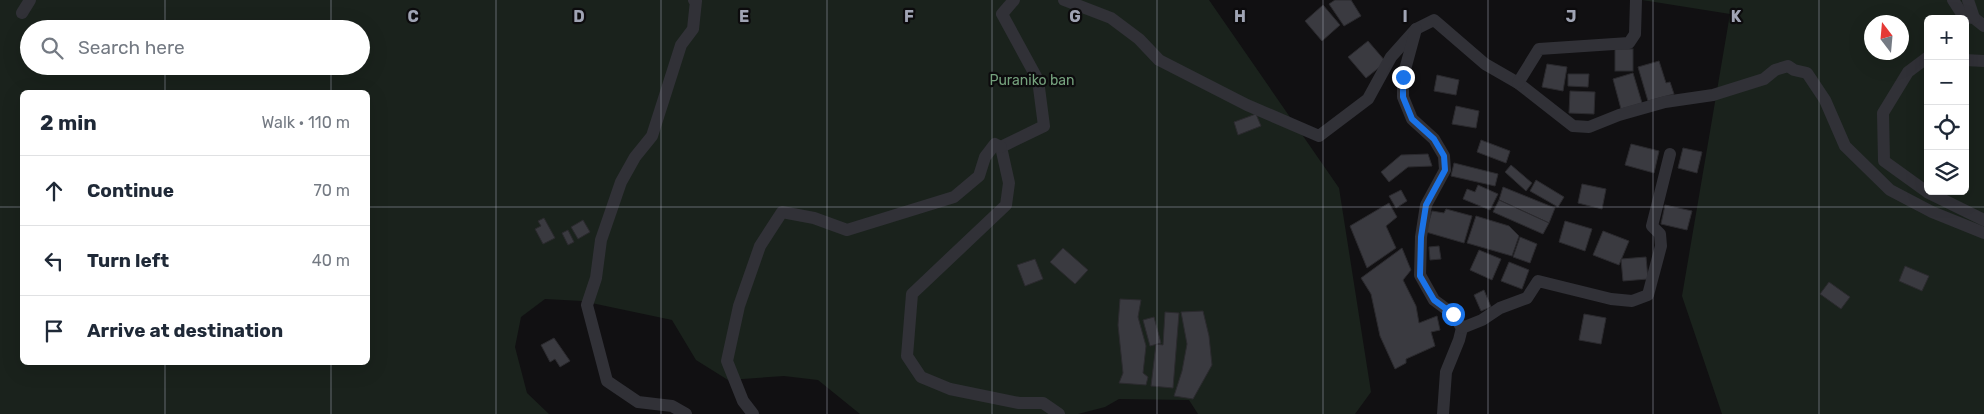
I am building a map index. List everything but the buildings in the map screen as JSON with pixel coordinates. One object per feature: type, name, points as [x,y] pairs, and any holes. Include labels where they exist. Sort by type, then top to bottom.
[{"type":"street","points":[[22,13],[30,0]]},
{"type":"street","points":[[686,414],[672,406],[638,402],[607,381],[587,305],[596,278],[601,240],[609,216],[615,204],[621,182],[634,157],[652,136],[681,45],[693,29],[696,1],[694,0]]},
{"type":"street","points":[[1001,147],[1044,126],[1038,80],[1002,14],[1014,0]]},
{"type":"street","points":[[1064,0],[1111,18],[1140,39],[1159,60],[1247,105],[1319,136],[1368,98],[1391,57],[1416,29],[1434,20],[1485,64],[1518,83],[1573,126],[1589,127],[1619,114],[1664,102],[1713,95],[1764,79],[1775,70],[1788,66],[1794,70],[1807,73],[1825,100],[1845,146],[1890,190],[1932,212],[1984,233]]},
{"type":"street","points":[[1518,83],[1539,49],[1629,43],[1635,34],[1636,0]]},
{"type":"street","points":[[1953,0],[1964,17],[1979,22]]},
{"type":"street","points":[[1968,0],[1979,22]]},
{"type":"street","points":[[1416,29],[1403,77],[1403,97],[1412,119],[1434,139],[1444,156],[1445,170],[1426,205],[1421,237],[1420,276],[1434,300],[1453,314],[1462,328],[1460,340],[1446,372],[1442,400],[1443,414]]},
{"type":"street","points":[[1925,60],[1908,72],[1882,113],[1884,161],[1927,192],[1984,220]]},
{"type":"street","points":[[1969,60],[1984,61]]},
{"type":"street","points":[[753,414],[743,401],[727,361],[739,306],[760,246],[782,212],[814,218],[847,230],[954,197],[979,176],[985,157],[995,144],[1001,147]]},
{"type":"street","points":[[1001,147],[1009,184],[1006,206],[912,294],[907,356],[921,377],[950,390],[1019,403],[1043,403],[1059,414]]},
{"type":"street","points":[[1462,328],[1482,320],[1500,308],[1527,298],[1538,281],[1611,299],[1632,301],[1648,294],[1661,246],[1660,234],[1652,226],[1670,154]]},
{"type":"green space","name":"Puraniko ban","points":[[0,0],[1209,0],[1339,188],[1371,392],[1355,414],[1198,414],[1189,400],[1119,399],[1105,407],[1078,414],[860,414],[818,380],[784,376],[728,380],[696,360],[672,320],[582,301],[545,299],[521,317],[515,347],[527,393],[549,414],[0,414]]},
{"type":"green space","points":[[1642,0],[1984,0],[1984,414],[1722,414],[1682,296],[1730,14]]},
{"type":"route","points":[[1403,77],[1403,97],[1412,119],[1434,139],[1444,156],[1445,170],[1426,205],[1421,237],[1420,276],[1434,300],[1453,314]]}]
